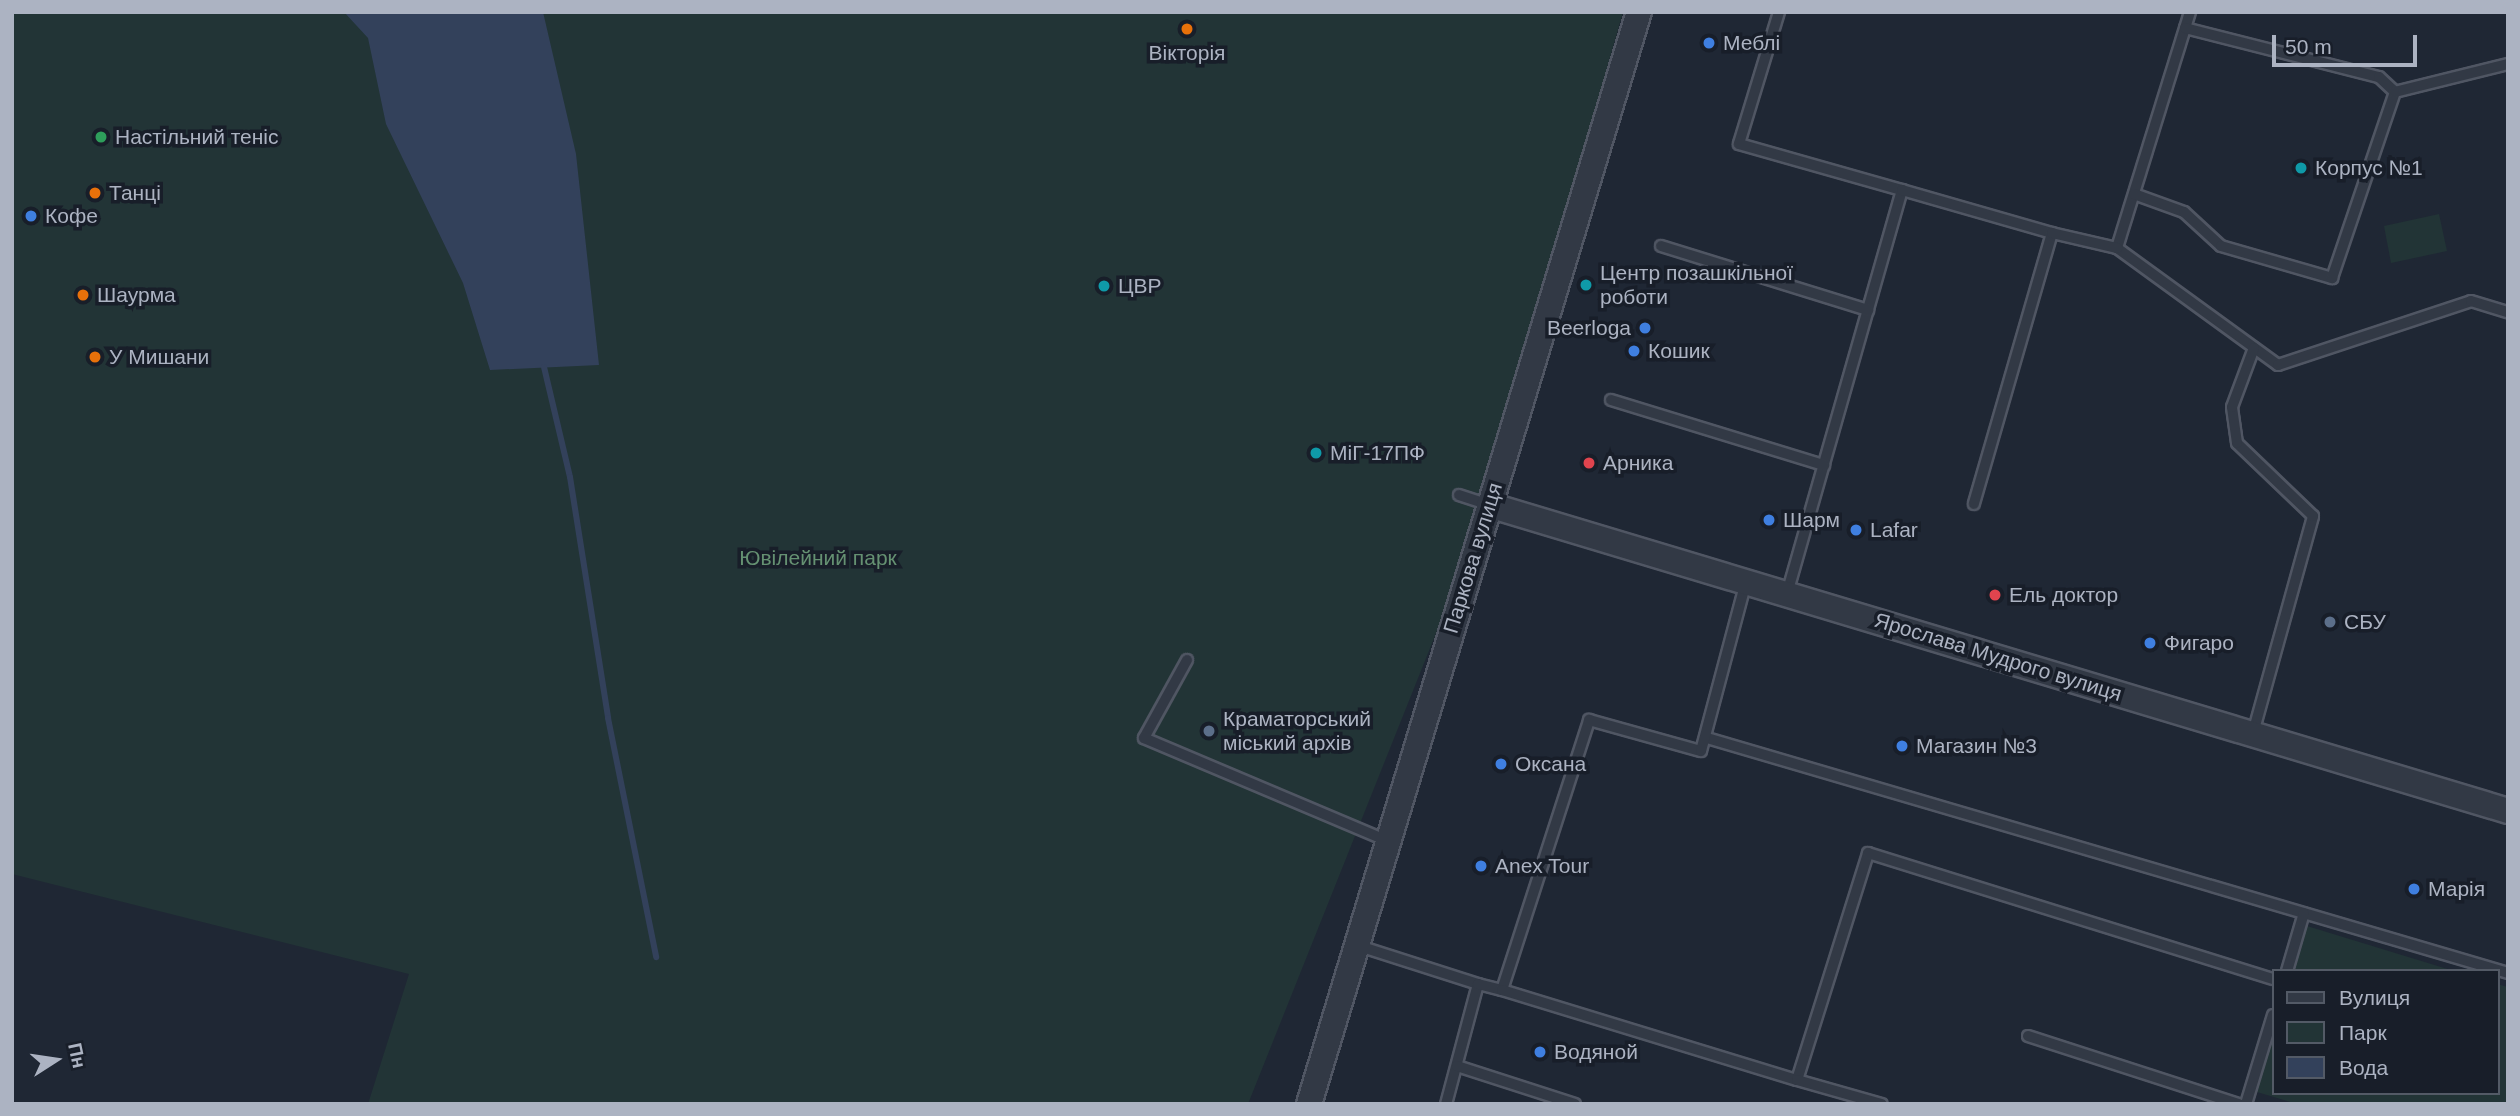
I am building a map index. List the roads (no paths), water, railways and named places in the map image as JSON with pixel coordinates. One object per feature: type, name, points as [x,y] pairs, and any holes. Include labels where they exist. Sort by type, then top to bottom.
[{"type":"street","name":"Паркова вулиця","points":[[1309,1104],[1639,12]]},
{"type":"street","name":"Ярослава Мудрого вулиця","points":[[1489,505],[2508,811]]},
{"type":"lane","points":[[1779,12],[1739,144],[2052,233],[2117,248],[2278,365],[2471,301],[2508,312]]},
{"type":"lane","points":[[2117,248],[2190,12]]},
{"type":"lane","points":[[2185,28],[2379,77],[2395,92]]},
{"type":"lane","points":[[2395,92],[2508,64]]},
{"type":"lane","points":[[2134,194],[2184,212],[2221,246],[2332,278],[2395,92]]},
{"type":"lane","points":[[1787,594],[1902,190]]},
{"type":"lane","points":[[1974,504],[2052,233]]},
{"type":"lane","points":[[1661,246],[1868,310]]},
{"type":"lane","points":[[2253,733],[2313,516],[2237,443],[2232,407],[2254,348]]},
{"type":"lane","points":[[1611,400],[1824,465]]},
{"type":"lane","points":[[1459,495],[1489,505]]},
{"type":"lane","points":[[1502,990],[1589,720],[1701,751],[1707,738],[1746,582]]},
{"type":"lane","points":[[1186,660],[1143,738],[1388,841]]},
{"type":"lane","points":[[1707,738],[2494,969]]},
{"type":"lane","points":[[1797,1080],[1868,853],[2272,979]]},
{"type":"lane","points":[[2288,969],[2304,913]]},
{"type":"lane","points":[[1356,945],[1478,985],[1882,1104]]},
{"type":"lane","points":[[1446,1104],[1478,985]]},
{"type":"lane","points":[[2246,1104],[2272,1018]]},
{"type":"lane","points":[[2028,1036],[2239,1104]]},
{"type":"lane","points":[[1457,1066],[1575,1104]]},
{"type":"water","points":[[344,12],[543,12],[576,154],[599,365],[490,370],[463,283],[386,124],[368,38]]},
{"type":"waterway","points":[[544,367],[570,477],[608,718],[656,957]]},
{"type":"place","name":"Вікторія","points":[[1187,29]]},
{"type":"place","name":"Меблі","points":[[1709,43]]},
{"type":"place","name":"Настільний теніс","points":[[101,137]]},
{"type":"place","name":"Корпус №1","points":[[2301,168]]},
{"type":"place","name":"Танці","points":[[95,193]]},
{"type":"place","name":"Кофе","points":[[31,216]]},
{"type":"place","name":"Центр позашкільної роботи","points":[[1586,285]]},
{"type":"place","name":"ЦВР","points":[[1104,286]]},
{"type":"place","name":"Шаурма","points":[[83,295]]},
{"type":"place","name":"Beerloga","points":[[1645,328]]},
{"type":"place","name":"Кошик","points":[[1634,351]]},
{"type":"place","name":"У Мишани","points":[[95,357]]},
{"type":"place","name":"МіГ-17ПФ","points":[[1316,453]]},
{"type":"place","name":"Арника","points":[[1589,463]]},
{"type":"place","name":"Шарм","points":[[1769,520]]},
{"type":"place","name":"Lafar","points":[[1856,530]]},
{"type":"place","name":"Ель доктор","points":[[1995,595]]},
{"type":"place","name":"СБУ","points":[[2330,622]]},
{"type":"place","name":"Фигаро","points":[[2150,643]]},
{"type":"place","name":"Краматорський міський архів","points":[[1209,731]]},
{"type":"place","name":"Магазин №3","points":[[1902,746]]},
{"type":"place","name":"Оксана","points":[[1501,764]]},
{"type":"place","name":"Anex Tour","points":[[1481,866]]},
{"type":"place","name":"Марія","points":[[2414,889]]},
{"type":"place","name":"Водяной","points":[[1540,1052]]},
{"type":"park label","name":"Ювілейний парк","points":[[818,558]]}]
